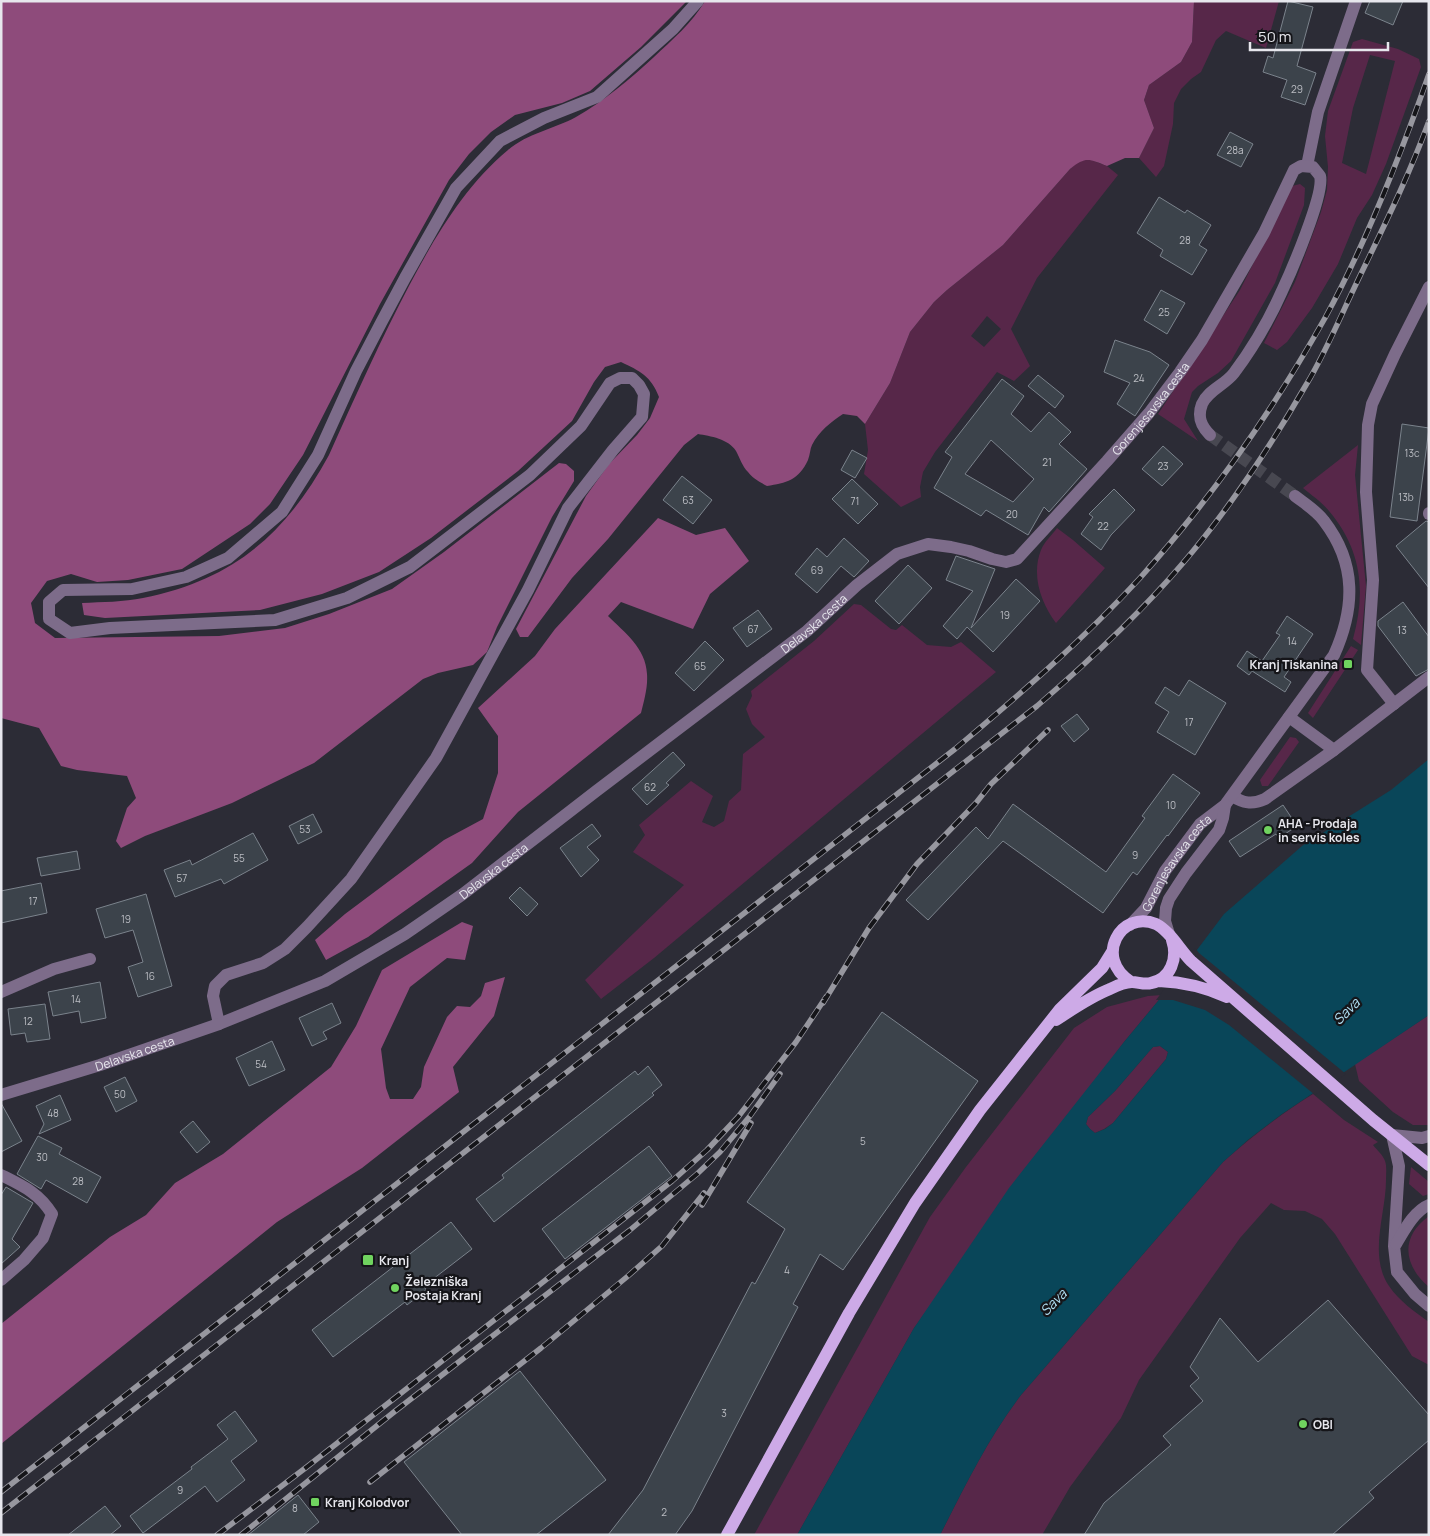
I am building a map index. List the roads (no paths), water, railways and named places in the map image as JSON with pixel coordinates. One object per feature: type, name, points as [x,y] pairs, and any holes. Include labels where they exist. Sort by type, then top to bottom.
[{"type":"main road","points":[[727,1535],[849,1313],[915,1203],[980,1110],[1071,997],[1102,968],[1112,952],[1117,936],[1130,925],[1138,922],[1155,924],[1170,936],[1191,961],[1373,1120],[1429,1165]]},
{"type":"main road","points":[[1159,981],[1172,967],[1175,957],[1175,947],[1170,936]]},
{"type":"main road","points":[[1112,952],[1117,970],[1131,982],[1150,984],[1159,981],[1181,982],[1202,987],[1239,1002]]},
{"type":"main road","points":[[1050,1024],[1094,996],[1131,982]]},
{"type":"street","points":[[219,1024],[213,996],[215,986],[226,975],[263,963],[285,949],[308,927],[351,879],[436,758],[528,590],[568,508],[613,450],[642,417],[644,394],[639,384],[632,378],[620,378],[610,383],[581,426],[530,475],[410,567],[347,598],[275,620],[110,628],[70,634],[49,619],[49,602],[63,590],[132,589],[186,577],[228,558],[282,512],[318,455],[356,371],[456,188],[500,141],[544,118],[597,97],[673,29],[698,1]]},
{"type":"street","points":[[1210,435],[1203,428],[1199,419],[1202,404],[1209,393],[1233,375],[1253,344],[1282,292],[1316,205],[1320,188],[1320,177],[1313,167],[1307,166],[1318,112],[1356,1]]},
{"type":"street","name":"Gorenjesavska cesta","points":[[928,544],[951,546],[992,560],[1006,562],[1017,559],[1107,461],[1167,391],[1202,340],[1259,241],[1294,170],[1301,166],[1307,166]]},
{"type":"street","points":[[1394,704],[1367,670],[1373,580],[1366,492],[1368,425],[1372,404],[1429,287]]},
{"type":"street","name":"Gorenjesavska cesta","points":[[1130,925],[1146,908],[1160,878],[1200,824],[1228,800],[1334,655],[1341,638],[1349,606],[1348,569],[1338,543],[1323,519],[1295,496]]},
{"type":"street","name":"Delavska cesta","points":[[1,1095],[100,1066],[219,1024],[325,981],[405,934],[463,894],[808,631],[857,585],[897,554],[928,544]]},
{"type":"street","points":[[1228,800],[1257,803],[1265,799],[1334,750],[1429,678]]},
{"type":"street","points":[[1289,717],[1334,750]]},
{"type":"street","name":"Gorenjesavska cesta","points":[[1170,936],[1165,921],[1166,908],[1174,890],[1219,830],[1228,800]]},
{"type":"street","points":[[1,992],[54,969],[90,959]]},
{"type":"street","points":[[1429,1136],[1422,1138],[1392,1135],[1399,1166],[1394,1246],[1397,1272],[1415,1294],[1429,1306]]},
{"type":"street","points":[[1,1175],[31,1190],[44,1202],[52,1214],[43,1238],[24,1260],[1,1280]]},
{"type":"street","points":[[1394,1246],[1410,1222],[1424,1207],[1429,1205]]},
{"type":"water","name":"Sava","points":[[1429,759],[1429,1015],[1282,1114],[1223,1162],[1021,1395],[987,1445],[940,1535],[797,1535],[914,1328],[1009,1188],[1163,995],[1224,914],[1302,846],[1391,790]],"holes":[[[1160,1046],[1168,1052],[1166,1059],[1113,1123],[1095,1133],[1090,1129],[1086,1124],[1088,1117],[1115,1091],[1153,1047]]]},
{"type":"tunnel","points":[[1210,435],[1295,496]]},
{"type":"railway","points":[[1,1492],[955,749],[1027,688],[1096,623],[1140,578],[1192,517],[1240,453],[1305,352],[1325,318],[1369,229],[1429,74]]},
{"type":"railway","points":[[1,1513],[1037,706],[1113,637],[1149,601],[1200,542],[1249,477],[1278,431],[1327,347],[1395,202],[1429,121]]},
{"type":"railway","points":[[823,1003],[869,928],[917,864],[976,803],[991,784],[1048,730]]},
{"type":"railway","points":[[217,1535],[672,1181],[707,1150],[738,1117],[796,1042],[826,997]]},
{"type":"railway","points":[[241,1535],[394,1412],[630,1230],[697,1174],[720,1152],[750,1116],[780,1074]]},
{"type":"railway","points":[[702,1205],[751,1123]]},
{"type":"railway","points":[[370,1482],[541,1348],[628,1276],[662,1246],[704,1193]]},
{"type":"place","name":"Kranj Tiskanina","points":[[1348,664]]},
{"type":"place","name":"AHA - Prodaja in servis koles","points":[[1268,830]]},
{"type":"place","name":"Kranj","points":[[368,1260]]},
{"type":"place","name":"Železniška Postaja Kranj","points":[[395,1288]]},
{"type":"place","name":"OBI","points":[[1303,1424]]},
{"type":"place","name":"Kranj Kolodvor","points":[[315,1502]]}]
